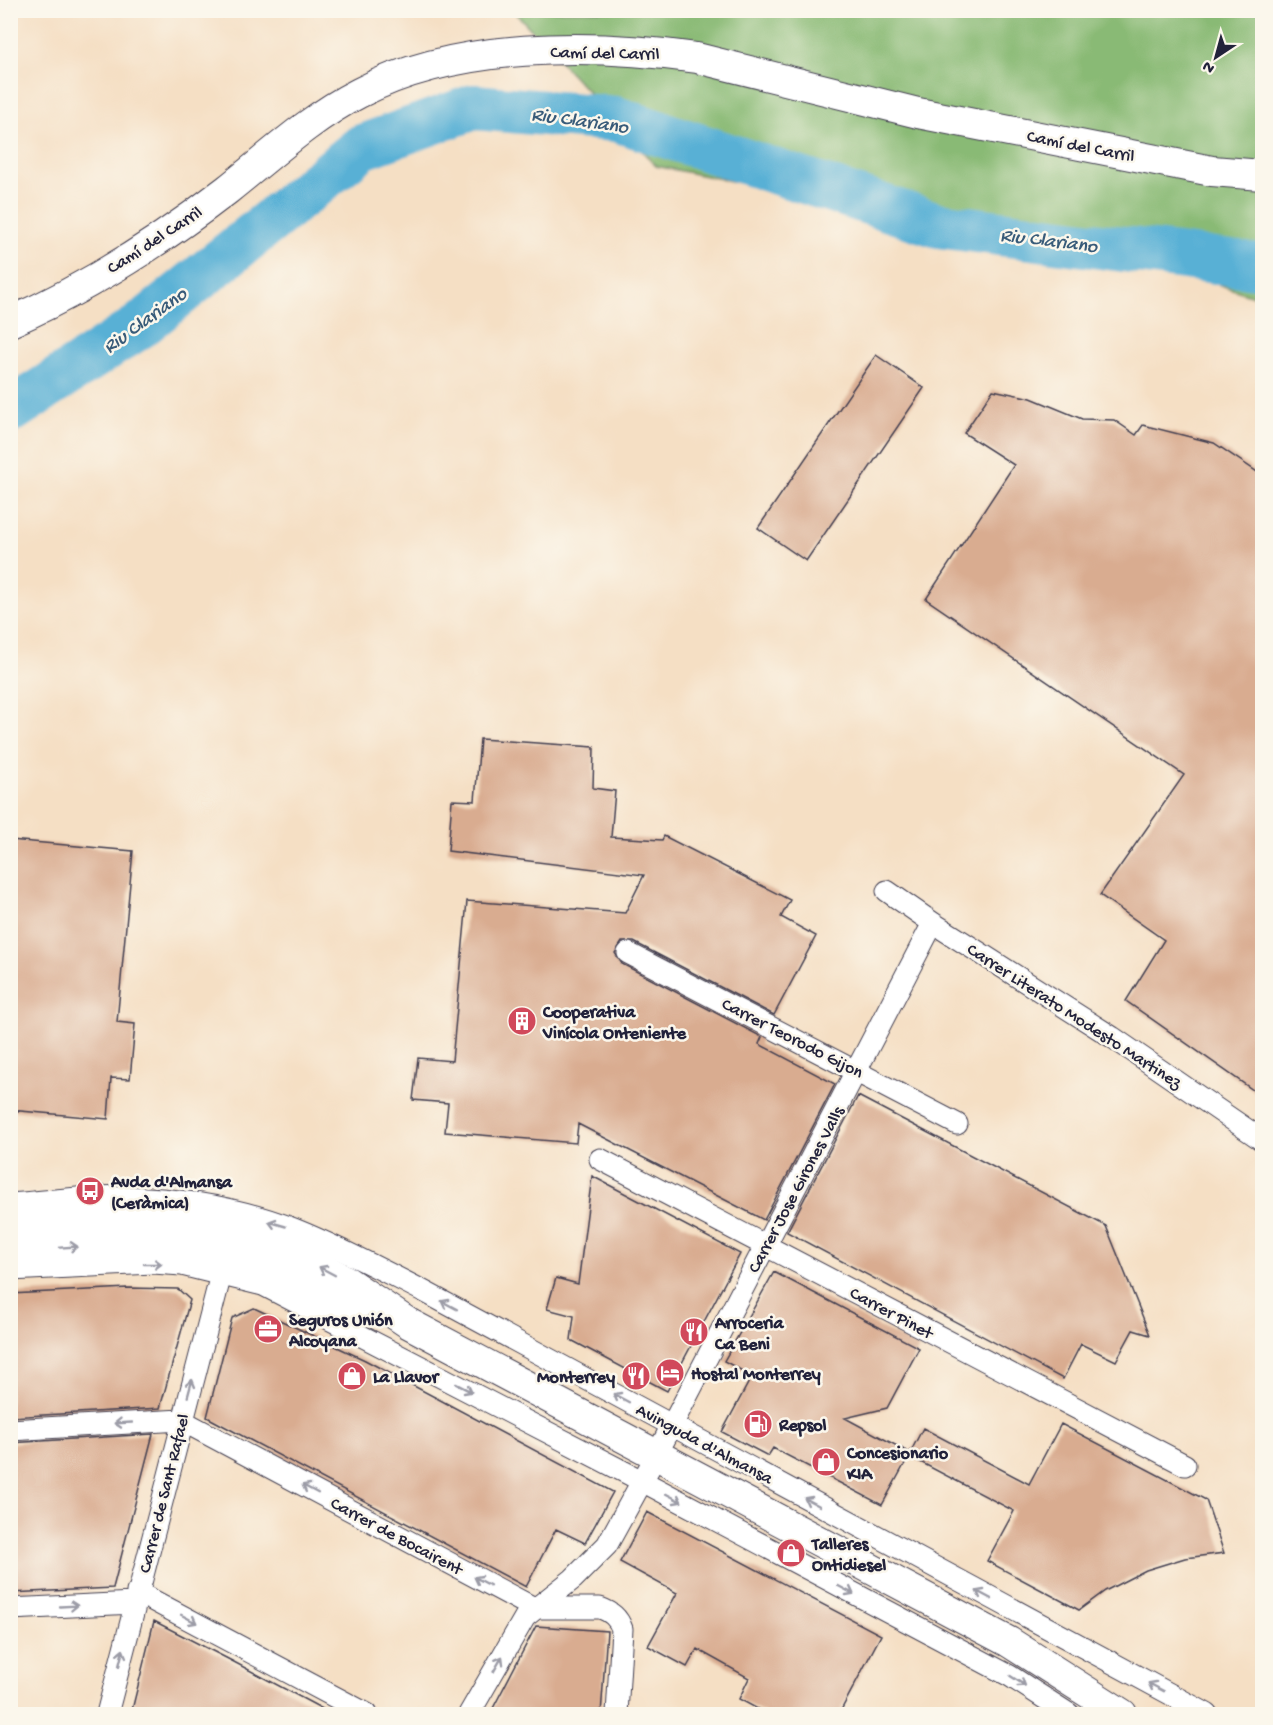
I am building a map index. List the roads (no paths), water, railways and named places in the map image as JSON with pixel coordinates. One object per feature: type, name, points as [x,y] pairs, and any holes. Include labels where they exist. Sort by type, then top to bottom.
[{"type":"street","name":"Camí del Carril","points":[[10,322],[106,271],[164,235],[226,190],[315,119],[359,93],[428,66],[499,54],[548,50],[599,51],[662,53],[697,58],[918,112],[1212,171],[1263,175]]},
{"type":"street","name":"Carrer Literato Modesto Martinez","points":[[887,891],[933,923],[1112,1037],[1263,1140]]},
{"type":"street","name":"Carrer Jose Girones Valls","points":[[469,1714],[519,1626],[534,1608],[594,1561],[607,1545],[672,1426],[933,923]]},
{"type":"street","name":"Carrer Teorodo Gijon","points":[[628,953],[957,1124]]},
{"type":"street","name":"Carrer Pinet","points":[[600,1160],[1185,1465]]},
{"type":"street","name":"Avinguda d'Almansa","points":[[10,1204],[127,1197],[148,1198],[229,1210],[291,1228],[328,1243],[425,1292],[1207,1714]]},
{"type":"street","points":[[148,1198],[169,1224],[187,1235],[212,1240],[224,1266]]},
{"type":"street","points":[[169,1224],[182,1212],[202,1205]]},
{"type":"street","name":"Avinguda d'Almansa","points":[[10,1227],[127,1220],[209,1228],[292,1252],[343,1279],[401,1319],[1009,1642],[1096,1709]]},
{"type":"street","name":"Avinguda d'Almansa","points":[[10,1251],[127,1243],[195,1252],[318,1312],[642,1480],[1010,1676],[1096,1709]]},
{"type":"street","name":"Avinguda d'Almansa","points":[[10,1270],[153,1263],[224,1266],[401,1319]]},
{"type":"street","name":"Carrer de Sant Rafael","points":[[106,1714],[224,1266]]},
{"type":"street","points":[[401,1319],[425,1292]]},
{"type":"street","points":[[10,1430],[182,1420]]},
{"type":"street","name":"Carrer de Bocairent","points":[[182,1420],[534,1608],[600,1608],[619,1620],[622,1629],[617,1714]]},
{"type":"street","points":[[10,1609],[136,1597],[367,1714]]},
{"type":"waterway","name":"Riu Clariano","points":[[10,411],[140,326],[362,147],[474,107],[616,119],[938,225],[1262,267]]},
{"type":"place","name":"Cooperativa Vinícola Onteniente","points":[[522,1021]]},
{"type":"place","name":"Avda d'Almansa (Ceràmica)","points":[[90,1191]]},
{"type":"place","name":"Seguros Unión Alcoyana","points":[[268,1329]]},
{"type":"place","name":"Arroceria Ca Beni","points":[[694,1332]]},
{"type":"place","name":"Hostal Monterrey","points":[[670,1373]]},
{"type":"place","name":"La Llavor","points":[[352,1376]]},
{"type":"place","name":"Monterrey","points":[[636,1376]]},
{"type":"place","name":"Repsol","points":[[758,1424]]},
{"type":"place","name":"Concesionario KIA","points":[[826,1462]]},
{"type":"place","name":"Talleres Ontidiesel","points":[[791,1553]]}]
